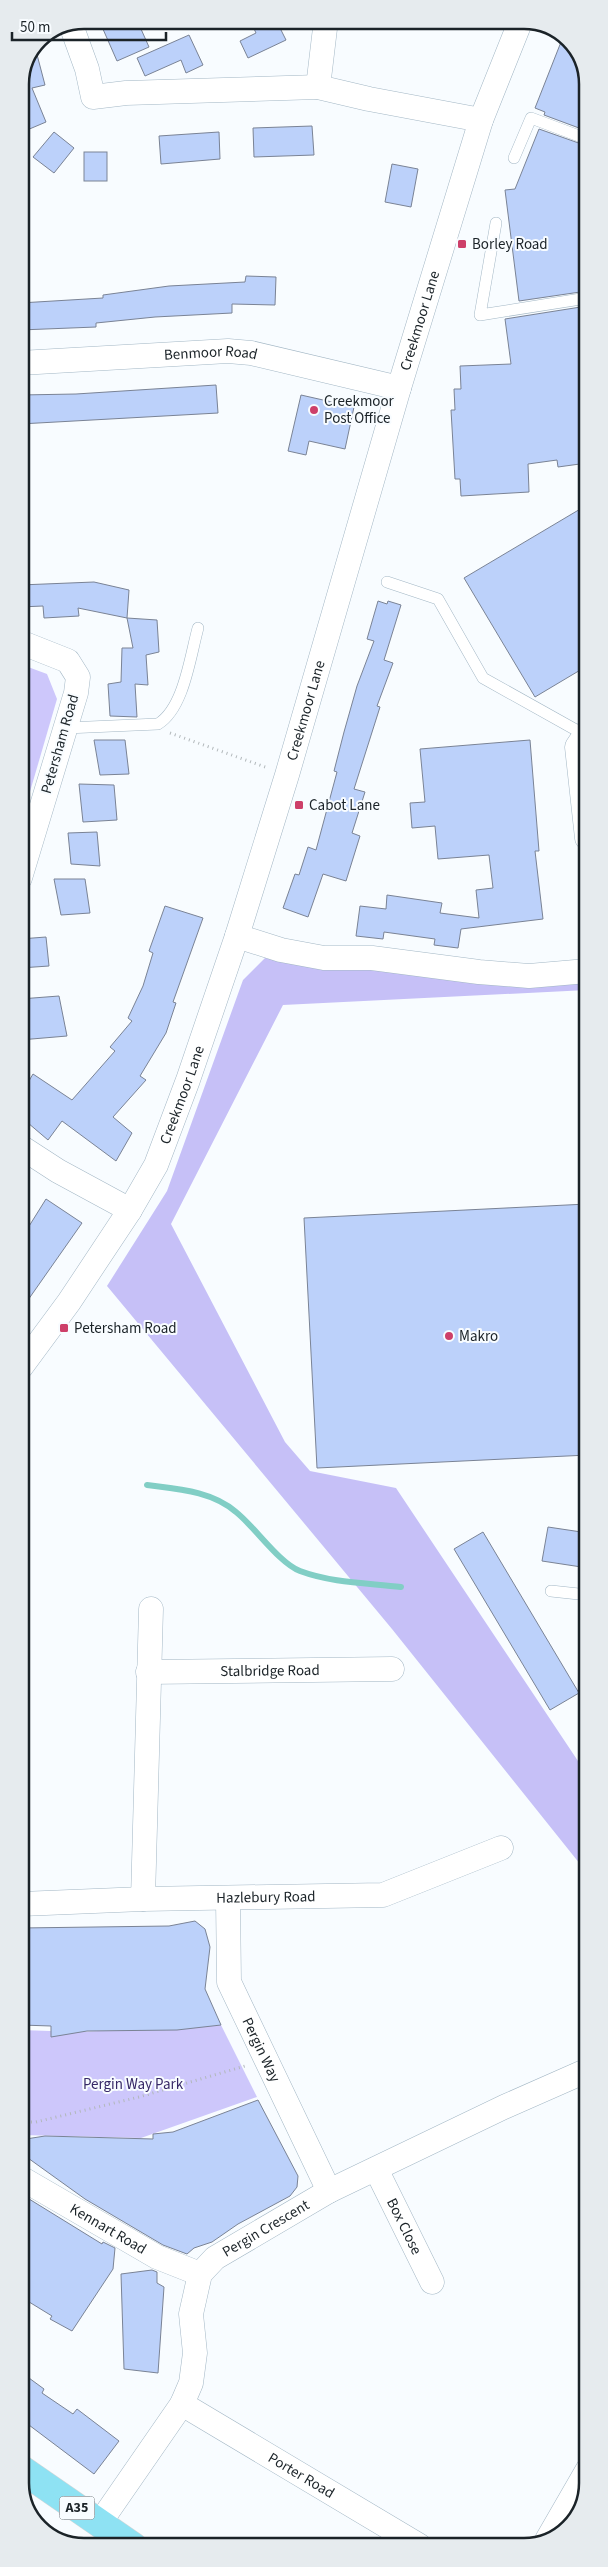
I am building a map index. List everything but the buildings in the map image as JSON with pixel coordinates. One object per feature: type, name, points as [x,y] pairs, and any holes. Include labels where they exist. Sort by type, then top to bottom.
[{"type":"highway","name":"A35","points":[[29,2475],[120,2538]]},
{"type":"street","points":[[318,86],[325,29]]},
{"type":"street","name":"Creekmoor Lane","points":[[29,1356],[69,1302],[130,1210],[156,1164],[188,1080],[237,936],[287,775],[399,388],[481,120],[517,29]]},
{"type":"street","points":[[73,30],[87,69],[92,97],[135,92],[318,86],[370,99],[481,120]]},
{"type":"street","name":"Benmoor Road","points":[[29,363],[228,351],[251,353],[399,388]]},
{"type":"street","name":"Petersham Road","points":[[29,646],[68,661],[78,677],[76,693],[29,849]]},
{"type":"street","points":[[237,936],[281,950],[324,958],[372,958],[479,972],[529,976],[579,972]]},
{"type":"street","points":[[29,1153],[58,1171],[130,1210]]},
{"type":"street","points":[[144,1899],[151,1609]]},
{"type":"street","name":"Stalbridge Road","points":[[148,1672],[392,1670]]},
{"type":"street","name":"Hazlebury Road","points":[[29,1904],[144,1899],[383,1895],[501,1848]]},
{"type":"street","name":"Pergin Way","points":[[228,1899],[229,1982],[329,2191]]},
{"type":"street","name":"Pergin Crescent","points":[[200,2274],[215,2258],[329,2191],[504,2106],[579,2074]]},
{"type":"street","name":"Box Close","points":[[376,2169],[432,2282]]},
{"type":"street","name":"Kennart Road","points":[[29,2183],[157,2257],[200,2274]]},
{"type":"street","points":[[99,2524],[182,2404],[192,2383],[195,2353],[191,2314],[200,2274]]},
{"type":"street","name":"Porter Road","points":[[182,2404],[407,2538]]},
{"type":"street","points":[[552,2531],[579,2486]]},
{"type":"lane","points":[[514,158],[531,118],[579,136]]},
{"type":"lane","points":[[496,223],[480,315],[579,299]]},
{"type":"lane","points":[[387,582],[438,599],[483,678],[579,730]]},
{"type":"lane","points":[[66,728],[158,724],[167,718],[177,705],[198,628]]},
{"type":"lane","points":[[551,1591],[579,1594]]},
{"type":"path","points":[[158,724],[173,735],[287,775]]},
{"type":"path","points":[[29,2122],[36,2122],[139,2097],[229,2072],[266,2058]]},
{"type":"green space","points":[[29,667],[47,674],[57,699],[29,795]]},
{"type":"green space","name":"Pergin Way Park","points":[[221,2025],[257,2097],[141,2138],[29,2135],[29,2030],[78,2032]]},
{"type":"shaded area","points":[[265,958],[505,985],[579,977],[579,990],[283,1005],[171,1224],[285,1442],[310,1471],[396,1488],[579,1762],[579,1863],[392,1629],[107,1286],[167,1191],[243,980]]},
{"type":"waterway","points":[[147,1485],[194,1492],[216,1499],[227,1505],[284,1561],[300,1571],[337,1580],[401,1587]]},
{"type":"place","name":"Borley Road","points":[[462,244]]},
{"type":"place","name":"Creekmoor Post Office","points":[[314,410]]},
{"type":"place","name":"Cabot Lane","points":[[299,805]]},
{"type":"place","name":"Petersham Road","points":[[64,1328]]},
{"type":"place","name":"Makro","points":[[449,1336]]}]
